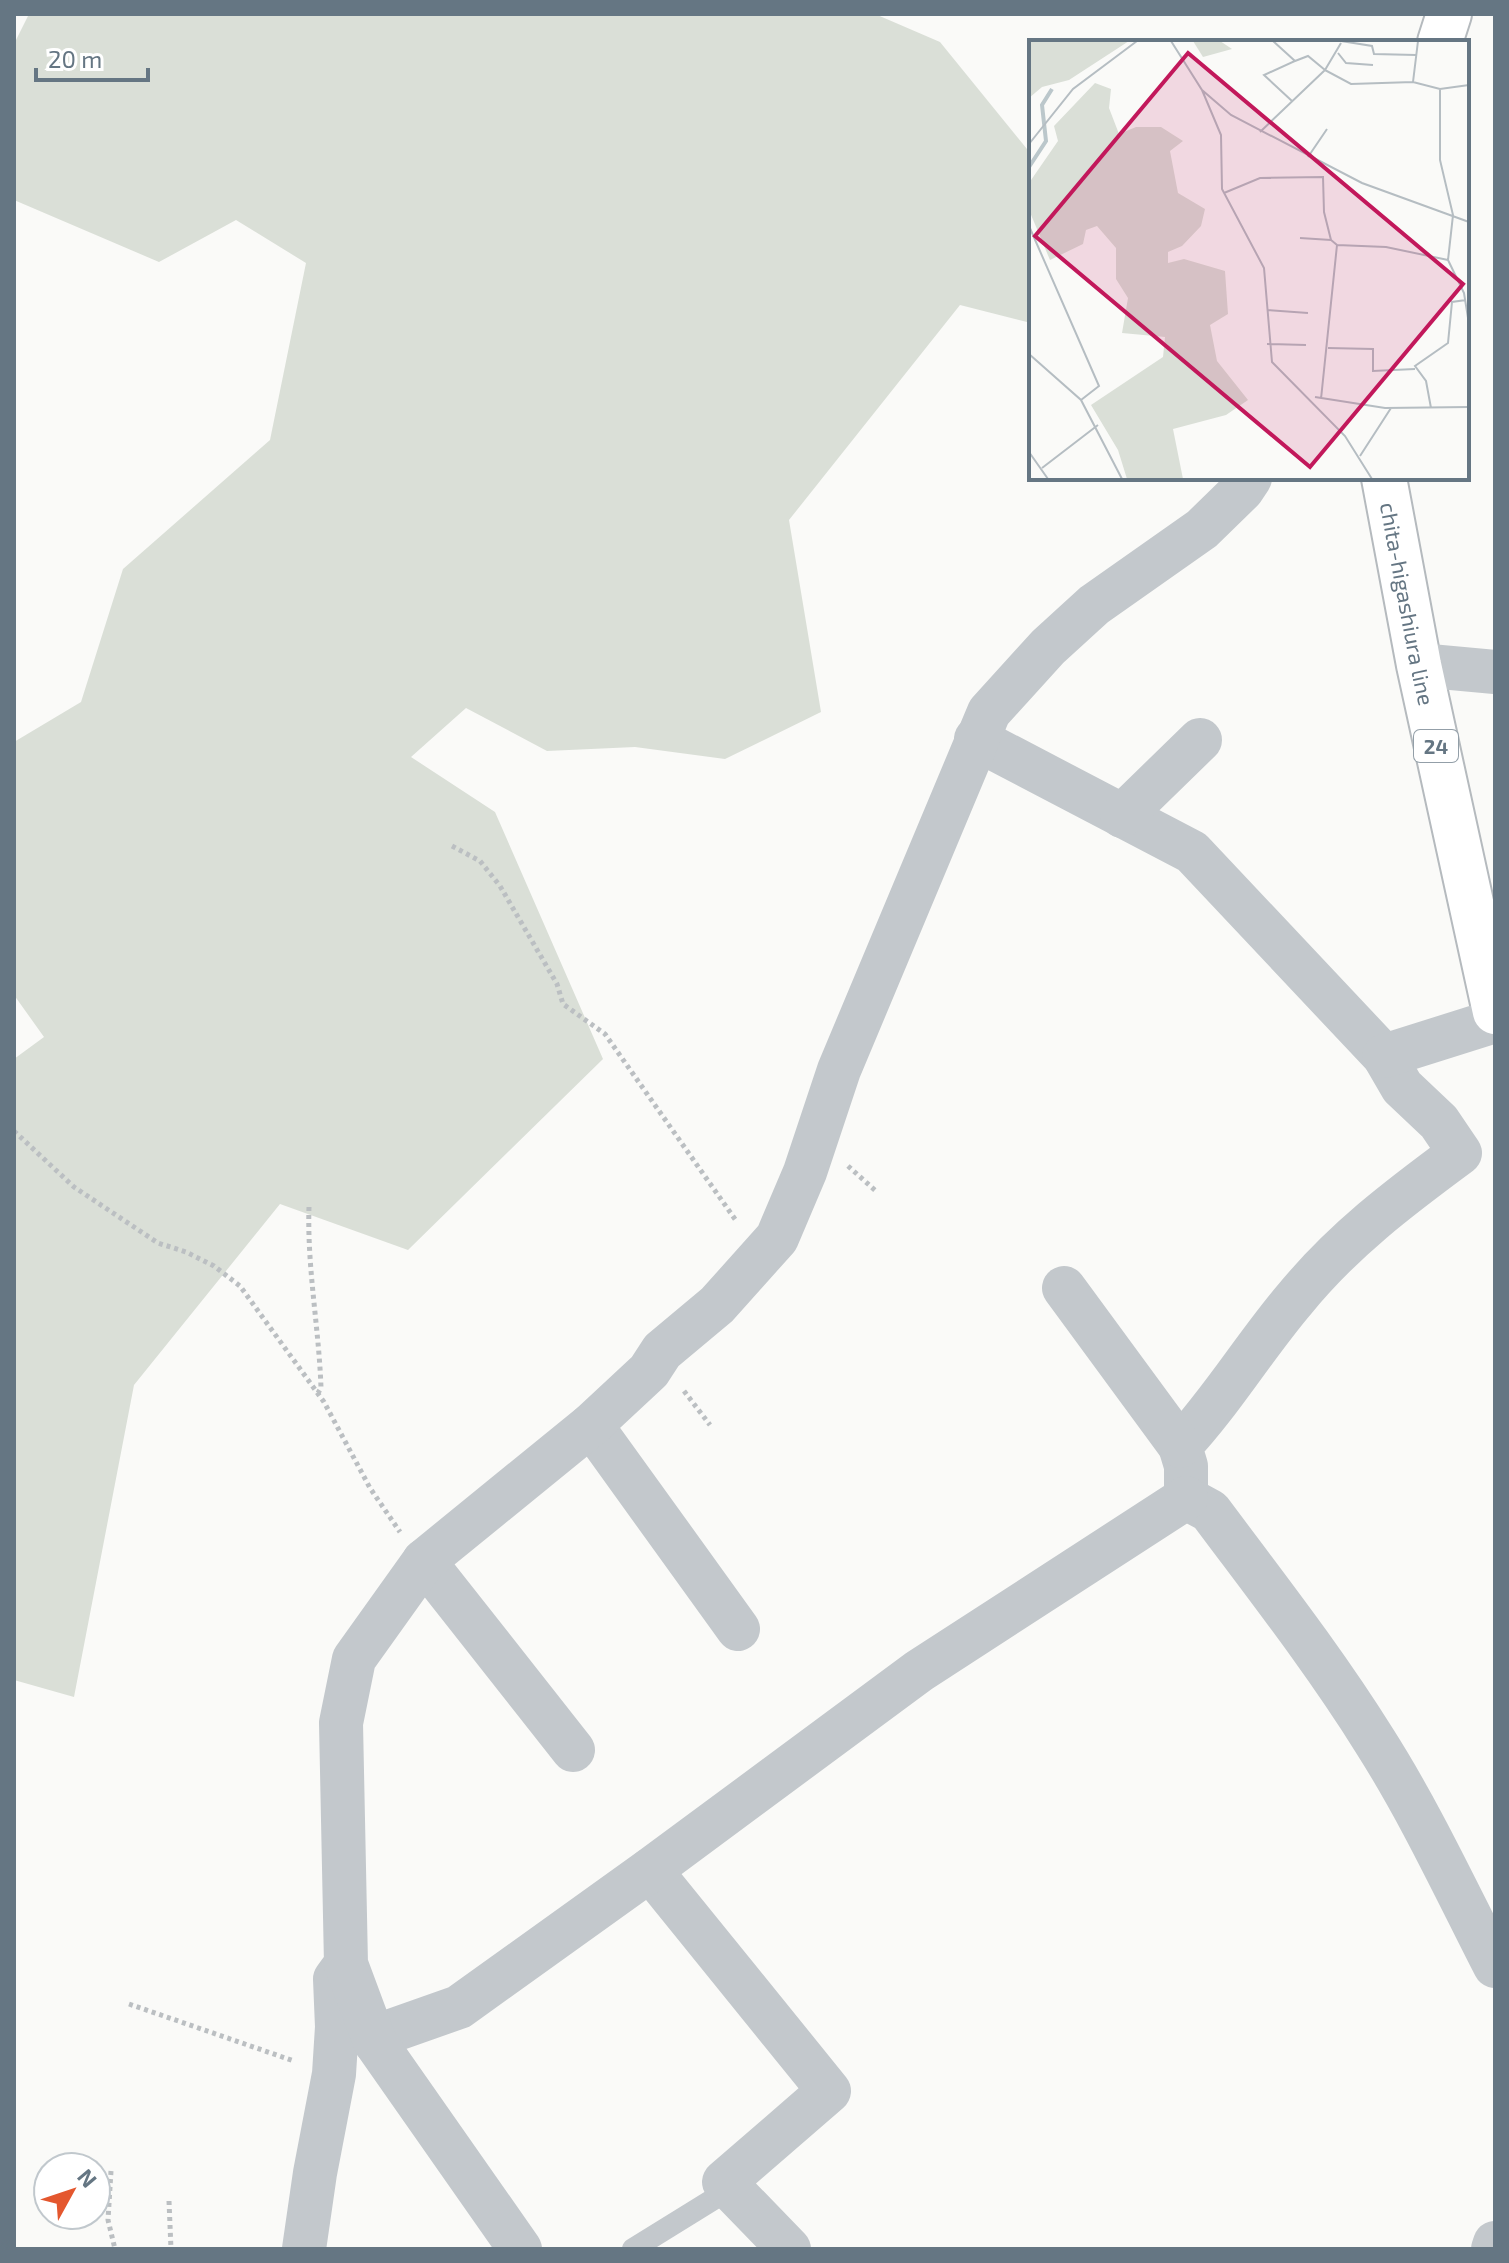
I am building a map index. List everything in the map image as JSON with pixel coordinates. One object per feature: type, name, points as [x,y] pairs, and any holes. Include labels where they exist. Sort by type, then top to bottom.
[{"type":"main road","points":[[1441,40],[1449,14]]},
{"type":"main road","name":"chita-higashiura line","points":[[1384,480],[1419,665],[1494,1008]]},
{"type":"street","points":[[520,2249],[375,2042],[346,1964],[341,1723],[354,1659],[423,1562],[591,1425],[649,1371],[662,1351],[717,1305],[777,1238],[805,1172],[839,1070],[989,712],[1048,647],[1094,605],[1202,529],[1249,480]]},
{"type":"street","points":[[1419,665],[1495,672]]},
{"type":"street","points":[[976,739],[1192,852],[1384,1056],[1402,1087],[1439,1122],[1460,1153],[1349,1238],[1293,1300],[1180,1446]]},
{"type":"street","points":[[1122,816],[1200,740]]},
{"type":"street","points":[[1384,1056],[1494,1008]]},
{"type":"street","points":[[1064,1288],[1180,1446],[1186,1466],[1186,1498]]},
{"type":"street","points":[[591,1425],[738,1629]]},
{"type":"street","points":[[375,2042],[391,2031],[459,2007],[919,1671],[1186,1498]]},
{"type":"street","points":[[1186,1498],[1210,1511],[1313,1649],[1374,1739],[1425,1824],[1495,1966]]},
{"type":"street","points":[[423,1562],[573,1750]]},
{"type":"street","points":[[650,1870],[829,2091],[724,2182],[789,2249]]},
{"type":"street","points":[[304,2249],[334,2074],[337,2027],[335,1979],[346,1964]]},
{"type":"street","points":[[1493,2249],[1495,2243]]},
{"type":"lane","points":[[633,2249],[730,2189]]},
{"type":"path","points":[[452,846],[480,861],[500,886],[557,984],[563,1004],[605,1034],[761,1256]]},
{"type":"path","points":[[14,1131],[74,1187],[158,1243],[214,1266],[240,1286],[318,1393],[370,1488],[423,1562]]},
{"type":"path","points":[[309,1207],[308,1243],[321,1388],[318,1393]]},
{"type":"path","points":[[129,2004],[334,2074]]},
{"type":"path","points":[[169,2201],[171,2249]]},
{"type":"path","points":[[116,2248],[123,2249]]},
{"type":"shaded area","points":[[29,14],[875,14],[940,42],[1029,152],[1029,322],[960,305],[789,520],[821,712],[725,759],[635,747],[547,751],[466,708],[411,757],[495,812],[603,1059],[408,1250],[280,1204],[134,1385],[74,1697],[14,1680],[14,1059],[44,1037],[14,995],[14,742],[81,702],[123,569],[270,440],[306,263],[236,220],[159,262],[14,200],[14,44]]}]
